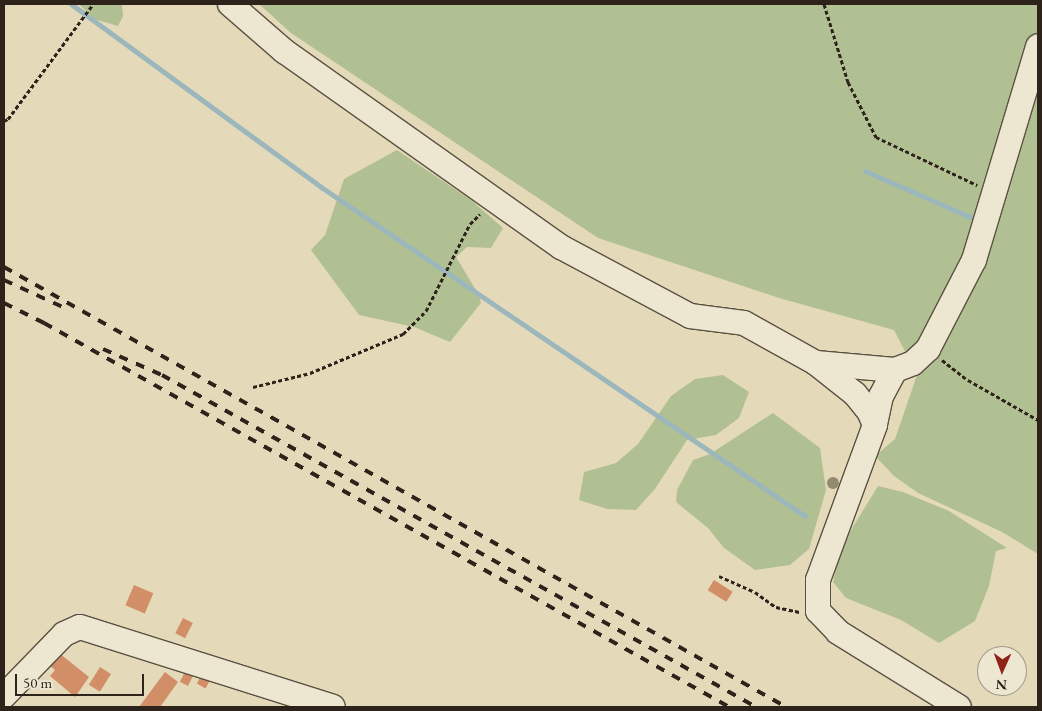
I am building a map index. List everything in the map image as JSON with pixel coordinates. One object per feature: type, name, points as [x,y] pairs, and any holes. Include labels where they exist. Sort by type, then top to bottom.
[{"type":"street","points":[[230,4],[284,51],[561,247],[690,316],[744,324],[816,363],[855,394],[869,411],[875,425]]},
{"type":"street","points":[[816,363],[895,370],[913,363],[928,349],[974,260],[1038,46]]},
{"type":"street","points":[[895,370],[881,396],[875,425],[818,580],[818,611],[838,632],[959,707]]},
{"type":"street","points":[[4,696],[64,634],[80,627],[333,707]]},
{"type":"path","points":[[4,121],[8,119],[92,4]]},
{"type":"path","points":[[824,4],[848,82],[876,137],[995,194]]},
{"type":"path","points":[[254,386],[310,373],[403,334],[426,311],[470,224],[497,201]]},
{"type":"path","points":[[928,349],[968,380],[1038,420]]},
{"type":"path","points":[[719,576],[783,609],[818,611]]},
{"type":"green space","points":[[79,4],[122,4],[123,16],[118,26],[94,19]]},
{"type":"green space","points":[[259,4],[1038,4],[1038,554],[1002,532],[918,493],[894,476],[875,456],[895,439],[917,375],[894,330],[779,298],[598,238],[291,33]]},
{"type":"green space","points":[[397,150],[471,200],[503,228],[491,248],[467,247],[456,257],[479,295],[481,303],[450,342],[414,327],[359,315],[311,250],[325,235],[344,179]]},
{"type":"green space","points":[[723,375],[749,392],[739,418],[716,435],[687,440],[655,489],[636,510],[607,509],[579,500],[584,472],[616,463],[638,444],[671,396],[695,379]]},
{"type":"green space","points":[[773,413],[820,448],[826,490],[809,549],[790,565],[755,570],[724,548],[708,528],[676,502],[677,490],[693,460],[710,454]]},
{"type":"green space","points":[[878,486],[903,492],[949,511],[1007,548],[996,551],[989,586],[975,621],[939,643],[901,620],[846,598],[833,582],[838,558],[851,530]]},
{"type":"building","points":[[714,580],[733,592],[726,602],[708,590]]},
{"type":"building","points":[[134,585],[153,593],[145,613],[125,605]]},
{"type":"building","points":[[183,618],[193,623],[185,638],[175,633]]},
{"type":"building","points":[[59,653],[89,677],[75,697],[50,676],[55,670],[49,665]]},
{"type":"building","points":[[189,664],[197,668],[188,686],[180,682]]},
{"type":"building","points":[[100,667],[111,674],[100,692],[89,685]]},
{"type":"building","points":[[206,667],[215,672],[206,688],[197,684]]},
{"type":"building","points":[[165,672],[178,682],[160,707],[139,707]]},
{"type":"waterway","points":[[71,4],[321,187],[805,516]]},
{"type":"waterway","points":[[865,171],[975,219]]},
{"type":"railway","points":[[4,267],[786,707]]},
{"type":"railway","points":[[4,280],[65,308]]},
{"type":"railway","points":[[4,303],[44,323],[729,707]]},
{"type":"railway","points":[[103,349],[162,375],[756,707]]}]
